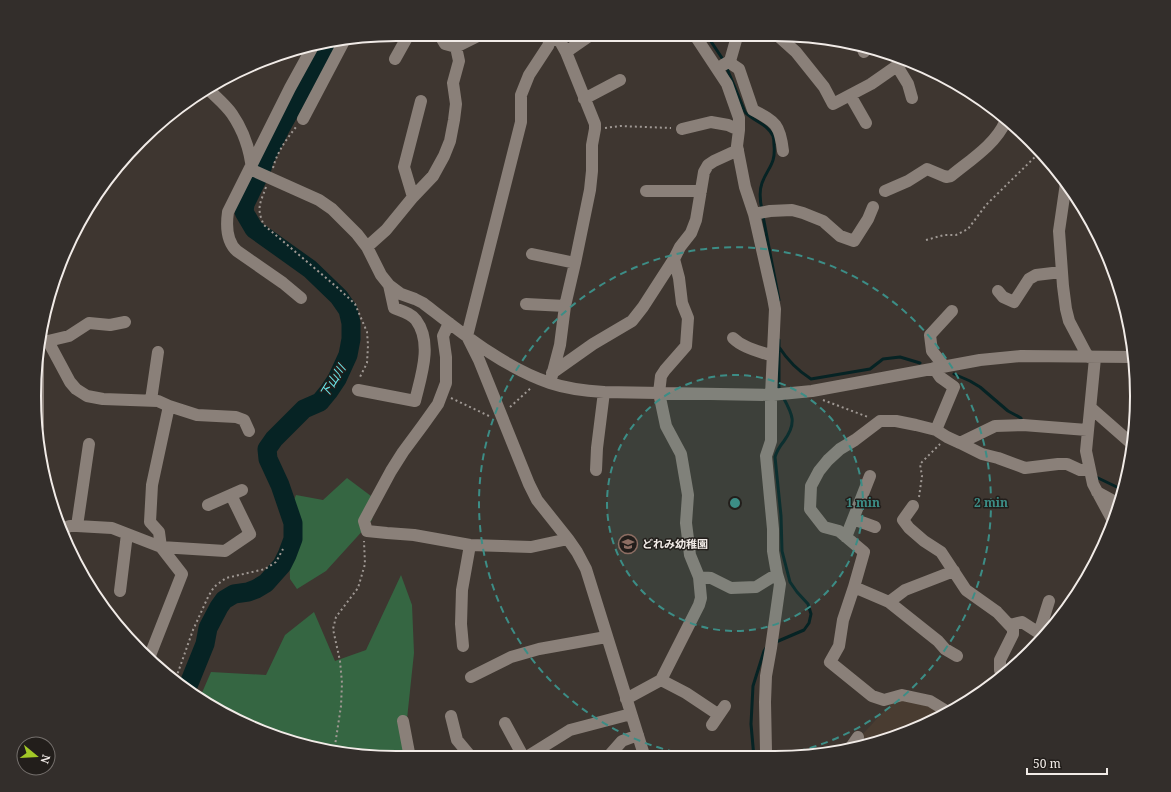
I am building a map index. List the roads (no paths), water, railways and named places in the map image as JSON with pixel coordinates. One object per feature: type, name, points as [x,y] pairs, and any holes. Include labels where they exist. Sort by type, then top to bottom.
[{"type":"street","points":[[395,59],[406,41]]},
{"type":"street","points":[[443,41],[445,44],[456,47],[468,41]]},
{"type":"street","points":[[550,41],[529,75],[521,95],[521,122],[467,336],[479,360],[529,484],[538,500],[577,552],[586,569],[643,751]]},
{"type":"street","points":[[547,378],[560,346],[565,306],[590,190],[592,145],[595,129],[595,124],[561,41]]},
{"type":"street","points":[[566,52],[582,41]]},
{"type":"street","points":[[701,41],[724,64],[733,65],[739,69],[753,110],[769,118],[777,125],[782,136],[783,151]]},
{"type":"street","points":[[736,41],[724,64],[727,84],[739,118],[739,130],[736,146],[745,186],[761,213],[775,309],[772,356],[777,394],[771,441],[766,456],[773,529],[773,551],[780,584],[766,676],[764,702],[766,751]]},
{"type":"street","points":[[784,41],[796,52],[824,87],[833,104],[871,84],[900,64]]},
{"type":"street","points":[[303,119],[342,45]]},
{"type":"street","points":[[367,247],[386,230],[413,197],[433,176],[444,156],[450,141],[456,104],[453,83],[459,61],[456,47]]},
{"type":"street","points":[[301,298],[283,283],[231,246],[226,221],[228,212],[252,167],[290,88],[310,52]]},
{"type":"street","points":[[902,65],[912,98]]},
{"type":"street","points":[[584,99],[620,80]]},
{"type":"street","points":[[212,93],[231,113],[242,131],[252,167],[269,178],[319,200],[332,209],[346,222],[367,247],[381,275],[389,285],[401,294],[423,303],[498,358],[527,374],[547,378],[582,391],[777,394],[812,391],[1001,357],[1128,357]]},
{"type":"street","points":[[850,95],[866,123]]},
{"type":"street","points":[[413,197],[404,167],[421,101]]},
{"type":"street","points":[[682,129],[711,122],[728,125],[739,130]]},
{"type":"street","points":[[885,191],[908,181],[927,169],[946,177],[951,176],[991,143],[1004,125]]},
{"type":"street","points":[[547,378],[593,344],[632,321],[644,308],[680,247],[691,233],[696,220],[704,172],[708,165],[714,160],[738,150]]},
{"type":"street","points":[[646,191],[701,192]]},
{"type":"street","points":[[1065,192],[1060,231],[1061,272],[1066,309],[1070,321],[1092,357],[1091,408],[1087,430],[1086,451],[1093,484],[1110,514]]},
{"type":"street","points":[[761,213],[792,210],[803,213],[823,221],[840,236],[854,240],[868,219],[873,207]]},
{"type":"street","points":[[532,254],[575,263]]},
{"type":"street","points":[[626,699],[661,680],[699,605],[701,598],[699,577],[690,555],[686,523],[688,495],[680,454],[666,426],[659,393],[661,376],[664,370],[686,346],[688,318],[682,303],[679,278],[674,259]]},
{"type":"street","points":[[998,291],[1004,297],[1014,302],[1029,279],[1036,275],[1061,272]]},
{"type":"street","points":[[358,390],[415,401],[423,365],[425,345],[422,331],[416,319],[410,314],[394,308],[389,285]]},
{"type":"street","points":[[526,304],[565,306]]},
{"type":"street","points":[[936,430],[954,387],[940,377],[939,367],[932,351],[930,335],[952,311]]},
{"type":"street","points":[[46,341],[69,336],[89,323],[110,325],[125,322]]},
{"type":"street","points":[[449,323],[443,336],[446,357],[446,383],[442,394],[438,404],[391,471],[364,521],[367,531],[387,534],[414,535],[470,545],[531,547],[568,539]]},
{"type":"street","points":[[733,338],[744,346],[772,356]]},
{"type":"street","points":[[45,342],[70,382],[76,389],[87,396],[103,399],[158,401],[197,416],[236,418],[244,420],[249,431]]},
{"type":"street","points":[[151,400],[158,352]]},
{"type":"street","points":[[596,470],[597,448],[604,392]]},
{"type":"street","points":[[151,653],[182,574],[161,547],[160,532],[150,522],[152,485],[169,406]]},
{"type":"street","points":[[1091,408],[1127,440]]},
{"type":"street","points":[[942,708],[930,701],[902,695],[884,700],[872,696],[830,662],[839,646],[843,620],[864,552],[839,531],[824,527],[810,509],[811,486],[819,471],[840,449],[855,440],[880,421],[916,425],[936,430],[982,454],[1025,468],[1067,464],[1080,470],[1089,469]]},
{"type":"street","points":[[960,443],[995,426],[1023,425],[1087,430]]},
{"type":"street","points":[[77,526],[89,444]]},
{"type":"street","points":[[846,537],[870,476]]},
{"type":"street","points":[[1097,492],[1114,501]]},
{"type":"street","points":[[66,527],[77,526],[112,528],[161,547],[225,551],[250,534],[237,493],[208,505]]},
{"type":"street","points":[[913,506],[903,520],[909,528],[924,541],[941,552],[966,590],[997,612],[1013,629],[1013,634],[1000,660],[1000,670]]},
{"type":"street","points":[[853,519],[875,527]]},
{"type":"street","points":[[120,591],[127,534]]},
{"type":"street","points":[[463,646],[461,624],[462,590],[470,545]]},
{"type":"street","points":[[888,602],[904,590],[954,571]]},
{"type":"street","points":[[699,577],[711,578],[731,588],[756,587],[777,574]]},
{"type":"street","points":[[854,587],[888,602],[938,641],[945,649],[957,656]]},
{"type":"street","points":[[1010,625],[1022,622],[1039,633],[1048,601]]},
{"type":"street","points":[[471,677],[511,657],[540,649],[606,637]]},
{"type":"street","points":[[661,680],[722,710],[712,725]]},
{"type":"street","points":[[536,751],[570,730],[631,714]]},
{"type":"street","points":[[451,716],[457,740],[466,751]]},
{"type":"street","points":[[403,721],[409,751]]},
{"type":"street","points":[[505,723],[521,751]]},
{"type":"street","points":[[613,751],[622,741],[638,735]]},
{"type":"street","points":[[855,742],[858,737]]},
{"type":"waterway","points":[[711,41],[724,61]]},
{"type":"waterway","name":"下山川","points":[[189,684],[205,644],[208,628],[224,600],[234,594],[248,592],[266,583],[282,565],[287,555],[293,539],[293,523],[280,485],[268,459],[267,449],[274,439],[304,409],[320,402],[337,379],[348,355],[351,339],[351,323],[348,310],[339,297],[310,269],[254,229],[244,212],[245,204],[261,171],[265,159],[325,49]]},
{"type":"waterway","points":[[726,66],[745,112],[768,128],[774,140],[773,161],[760,189],[762,210]]},
{"type":"waterway","points":[[763,216],[779,300]]},
{"type":"waterway","points":[[779,340],[779,388],[781,392]]},
{"type":"waterway","points":[[779,347],[793,365],[811,379],[870,369],[883,359],[900,357],[920,363]]},
{"type":"waterway","points":[[954,374],[980,387],[1008,411],[1021,418],[1022,422]]},
{"type":"waterway","points":[[776,642],[804,630],[809,623],[811,614],[808,604],[790,582],[782,551],[781,516],[775,457],[788,435],[792,424],[791,414],[783,397]]},
{"type":"waterway","points":[[1096,477],[1118,488]]},
{"type":"waterway","points":[[753,751],[751,724],[753,686],[766,648]]},
{"type":"place","name":"どれみ幼稚園","points":[[628,544]]}]
